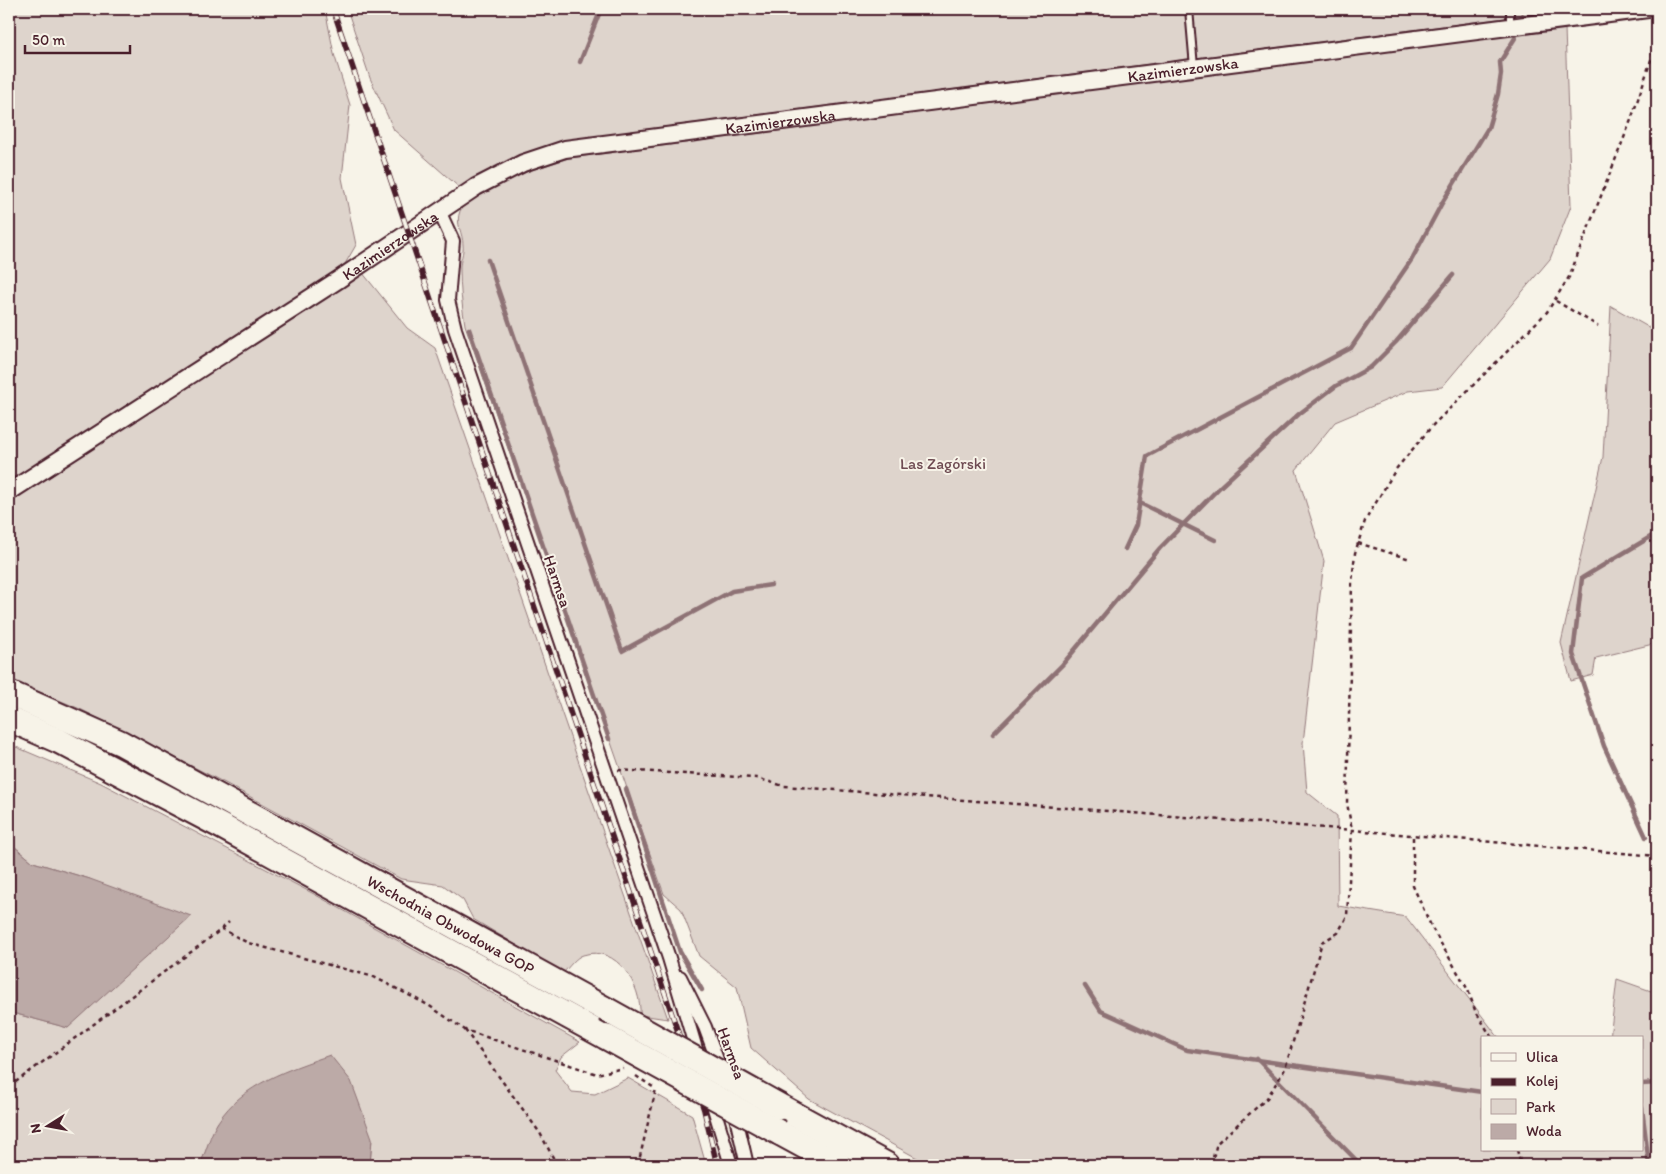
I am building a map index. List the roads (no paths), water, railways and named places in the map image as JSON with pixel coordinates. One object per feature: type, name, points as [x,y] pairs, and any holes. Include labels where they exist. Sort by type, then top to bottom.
[{"type":"highway","name":"Wschodnia Obwodowa GOP","points":[[9,693],[121,743],[887,1165]]},
{"type":"highway","name":"Wschodnia Obwodowa GOP","points":[[9,719],[59,741],[219,825],[840,1165]]},
{"type":"street","name":"Kazimierzowska","points":[[9,492],[440,213],[476,186],[523,163],[565,149],[1648,9]]},
{"type":"street","name":"Harmsa","points":[[440,213],[453,241],[448,300],[455,329],[669,958],[687,1024],[724,1136],[731,1165]]},
{"type":"street","name":"Harmsa","points":[[669,958],[705,1026],[719,1063],[739,1125],[747,1165]]},
{"type":"lane","points":[[1190,9],[1194,67]]},
{"type":"lane","points":[[1510,9],[1510,26]]},
{"type":"water","points":[[9,842],[33,862],[90,879],[191,916],[68,1028],[9,1012]]},
{"type":"water","points":[[330,1055],[351,1081],[372,1138],[370,1165],[200,1165],[215,1127],[228,1109],[240,1097],[283,1072]]},
{"type":"waterway","points":[[580,62],[601,9]]},
{"type":"waterway","points":[[1522,12],[1525,9]]},
{"type":"waterway","points":[[1125,549],[1136,525],[1147,456],[1351,348],[1412,259],[1442,203],[1488,128],[1498,94],[1501,74],[1500,62],[1515,38]]},
{"type":"waterway","points":[[488,260],[622,651],[732,591],[771,585]]},
{"type":"waterway","points":[[993,734],[1062,665],[1160,548],[1220,487],[1299,414],[1336,386],[1371,367],[1396,342],[1453,275]]},
{"type":"waterway","points":[[469,329],[609,739]]},
{"type":"waterway","points":[[1140,503],[1215,540]]},
{"type":"waterway","points":[[1646,837],[1604,746],[1573,654],[1582,578],[1657,533]]},
{"type":"waterway","points":[[626,789],[680,952],[702,990]]},
{"type":"waterway","points":[[1085,986],[1101,1011],[1187,1050],[1481,1092]]},
{"type":"waterway","points":[[1257,1059],[1361,1165]]},
{"type":"waterway","points":[[1644,1084],[1657,1083]]},
{"type":"waterway","points":[[1644,1124],[1649,1165]]},
{"type":"railway","points":[[333,9],[704,1110],[717,1165]]},
{"type":"park label","name":"Las Zagórski","points":[[943,463]]}]
